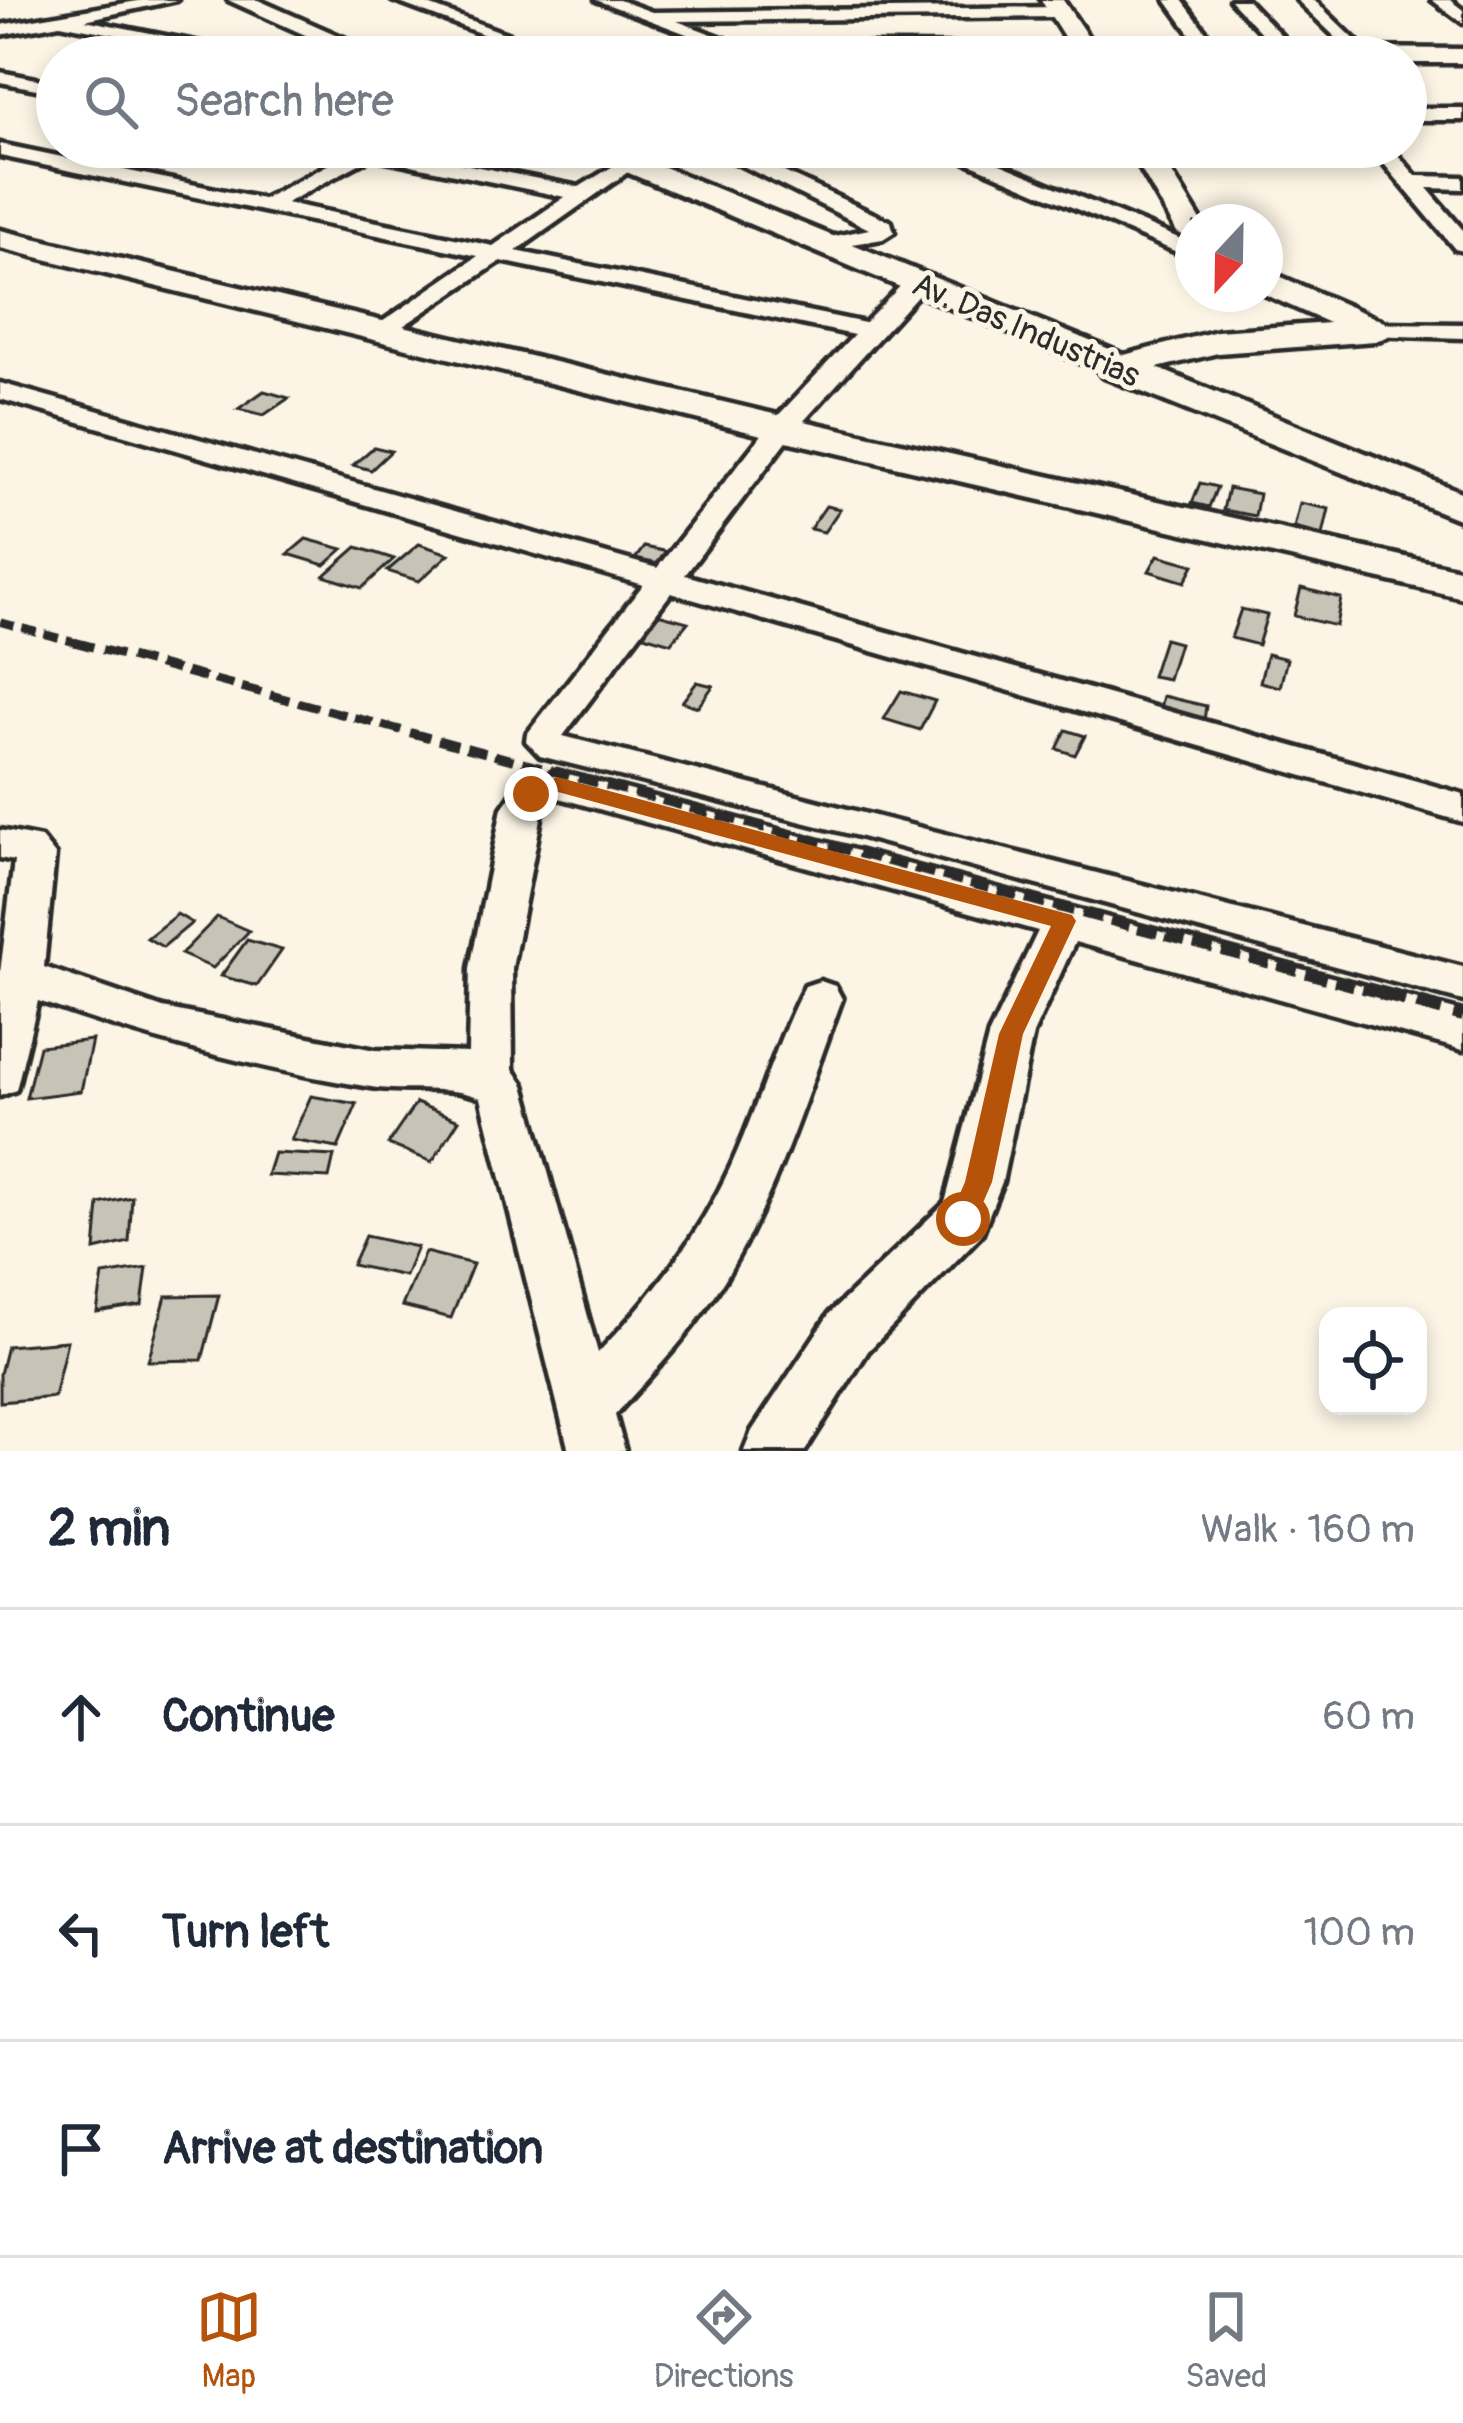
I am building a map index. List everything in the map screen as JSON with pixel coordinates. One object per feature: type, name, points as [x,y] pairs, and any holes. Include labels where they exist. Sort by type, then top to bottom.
[{"type":"street","points":[[0,30],[169,0]]},
{"type":"street","points":[[239,0],[325,36]]},
{"type":"street","points":[[400,0],[501,36]]},
{"type":"street","points":[[604,0],[698,36]]},
{"type":"street","points":[[1174,0],[1201,36]]},
{"type":"street","points":[[1238,0],[1273,36]]},
{"type":"street","points":[[1305,0],[1344,36]]},
{"type":"street","points":[[653,16],[1055,6],[1075,36]]},
{"type":"street","points":[[710,15],[721,36]]},
{"type":"street","points":[[66,20],[151,36]]},
{"type":"street","points":[[1427,56],[1463,56]]},
{"type":"street","points":[[0,77],[36,84]]},
{"type":"street","points":[[1427,114],[1463,114]]},
{"type":"street","points":[[0,150],[36,158]]},
{"type":"street","points":[[86,168],[868,331]]},
{"type":"street","points":[[267,206],[328,168]]},
{"type":"street","points":[[453,168],[582,194]]},
{"type":"street","points":[[385,331],[621,168]]},
{"type":"street","name":"Av. Das Industrias","points":[[640,168],[1463,508]]},
{"type":"street","points":[[759,168],[883,227],[871,235],[824,245]]},
{"type":"street","points":[[992,168],[1175,244]]},
{"type":"street","points":[[1155,168],[1176,204]]},
{"type":"street","points":[[1400,168],[1463,244]]},
{"type":"street","points":[[1413,182],[1463,183]]},
{"type":"street","points":[[1428,202],[1463,207]]},
{"type":"street","points":[[0,239],[782,428],[1463,584]]},
{"type":"street","points":[[915,284],[782,428],[544,734],[544,741],[1463,984]]},
{"type":"street","points":[[1283,290],[1375,330]]},
{"type":"street","points":[[1115,368],[1217,343],[1375,330],[1463,331]]},
{"type":"street","points":[[0,391],[1463,808]]},
{"type":"street","points":[[490,1078],[491,968],[520,808],[531,794],[557,784],[1463,1031]]},
{"type":"street","points":[[0,844],[27,848],[35,855],[21,977],[0,1076]]},
{"type":"street","points":[[772,1451],[849,1332],[963,1219],[978,1182],[1011,1034],[1064,921]]},
{"type":"street","points":[[21,977],[163,1026],[286,1054],[376,1069],[467,1072],[501,1085],[590,1430]]},
{"type":"street","points":[[590,1430],[709,1258],[739,1198],[820,999]]},
{"type":"building","points":[[264,391],[289,398],[264,415],[238,409]]},
{"type":"building","points":[[374,447],[391,451],[371,470],[353,465]]},
{"type":"building","points":[[1200,483],[1217,487],[1209,507],[1192,503]]},
{"type":"building","points":[[1228,488],[1259,494],[1255,516],[1223,510]]},
{"type":"building","points":[[1300,503],[1329,509],[1323,535],[1294,528]]},
{"type":"building","points":[[826,506],[840,509],[824,532],[810,529]]},
{"type":"building","points":[[306,539],[343,549],[325,565],[288,554]]},
{"type":"building","points":[[419,544],[449,554],[419,581],[387,571]]},
{"type":"building","points":[[357,547],[394,559],[362,588],[324,576]]},
{"type":"building","points":[[644,547],[668,552],[659,564],[635,559]]},
{"type":"building","points":[[1158,555],[1194,565],[1185,582],[1149,571]]},
{"type":"building","points":[[1301,588],[1341,598],[1336,626],[1294,616]]},
{"type":"building","points":[[1241,609],[1267,615],[1258,645],[1231,638]]},
{"type":"building","points":[[654,613],[688,622],[671,643],[637,633]]},
{"type":"building","points":[[1164,639],[1179,643],[1168,679],[1152,676]]},
{"type":"building","points":[[1267,654],[1287,659],[1280,687],[1260,682]]},
{"type":"building","points":[[697,682],[713,686],[698,707],[682,702]]},
{"type":"building","points":[[901,691],[935,701],[920,730],[884,719]]},
{"type":"building","points":[[1163,696],[1206,706],[1204,721],[1159,711]]},
{"type":"building","points":[[1066,730],[1085,736],[1075,755],[1057,749]]},
{"type":"building","points":[[177,914],[192,923],[163,947],[147,938]]},
{"type":"building","points":[[217,917],[249,931],[213,968],[181,954]]},
{"type":"building","points":[[247,940],[282,950],[257,986],[221,976]]},
{"type":"building","points":[[92,1040],[81,1091],[26,1098],[39,1046]]},
{"type":"building","points":[[311,1096],[357,1104],[338,1148],[291,1140]]},
{"type":"building","points":[[416,1103],[459,1120],[432,1162],[388,1144]]},
{"type":"building","points":[[274,1153],[334,1156],[329,1178],[267,1175]]},
{"type":"building","points":[[132,1197],[129,1242],[95,1250],[99,1204]]},
{"type":"building","points":[[365,1236],[417,1247],[405,1276],[352,1265]]},
{"type":"building","points":[[425,1252],[473,1264],[451,1318],[402,1306]]},
{"type":"building","points":[[147,1268],[142,1305],[97,1312],[103,1275]]},
{"type":"building","points":[[219,1295],[202,1360],[148,1361],[166,1296]]},
{"type":"building","points":[[67,1341],[54,1397],[0,1402],[7,1346]]},
{"type":"railway","points":[[0,622],[85,645]]},
{"type":"railway","points":[[74,642],[1391,997]]},
{"type":"railway","points":[[1380,994],[1463,1016]]},
{"type":"route","points":[[531,794],[557,784],[1064,921],[1011,1034],[978,1182],[963,1219]]}]
